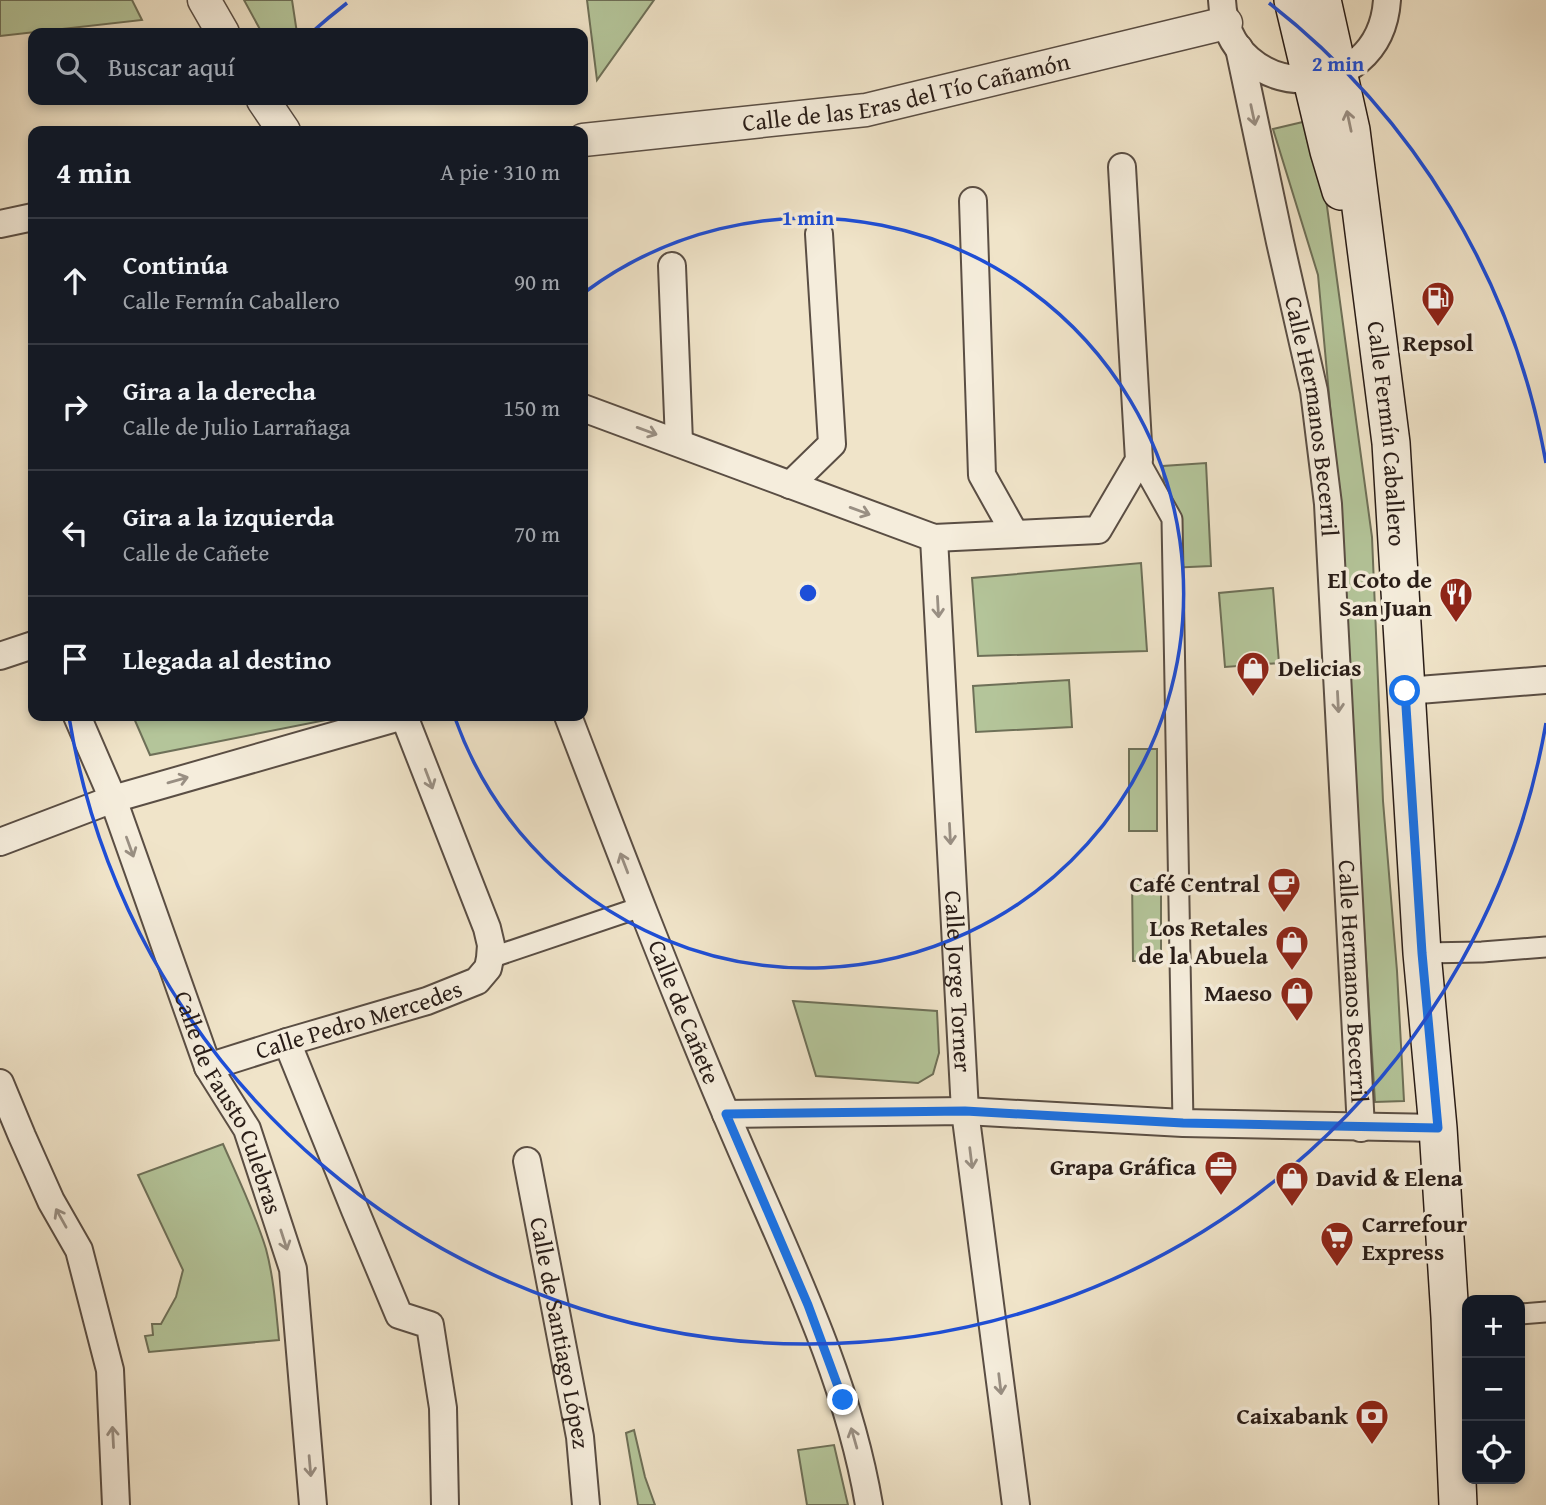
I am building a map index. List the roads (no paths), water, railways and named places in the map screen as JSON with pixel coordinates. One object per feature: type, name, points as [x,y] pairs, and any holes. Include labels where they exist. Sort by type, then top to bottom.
[{"type":"main road","points":[[1293,0],[1325,77]]},
{"type":"main road","points":[[1322,0],[1325,77]]},
{"type":"main road","name":"Calle Fermín Caballero","points":[[1325,77],[1351,130],[1391,443],[1422,953],[1459,1317],[1458,1505]]},
{"type":"street","points":[[204,0],[220,28]]},
{"type":"street","points":[[1229,24],[1259,67],[1293,80],[1325,77],[1362,57],[1375,42],[1383,24],[1387,0]]},
{"type":"street","name":"Calle de las Eras del Tío Cañamón","points":[[588,139],[866,110],[1229,24]]},
{"type":"street","name":"Calle Hermanos Becerril","points":[[1229,24],[1314,391],[1328,503],[1361,1128]]},
{"type":"street","points":[[266,105],[281,126]]},
{"type":"street","points":[[1122,167],[1139,460],[1172,519],[1183,1123]]},
{"type":"street","points":[[974,201],[982,475],[1014,534]]},
{"type":"street","points":[[0,224],[28,218]]},
{"type":"street","points":[[790,485],[832,444],[819,234]]},
{"type":"street","points":[[672,266],[680,442]]},
{"type":"street","points":[[588,410],[934,538],[1098,530],[1139,460]]},
{"type":"street","name":"Calle Jorge Torner","points":[[934,538],[965,1111],[1016,1505]]},
{"type":"street","points":[[0,656],[28,647]]},
{"type":"street","points":[[1405,691],[1546,680]]},
{"type":"street","name":"Calle de Fausto Culebras","points":[[79,721],[113,799],[208,1067],[247,1129],[293,1269],[313,1505]]},
{"type":"street","name":"Calle Pedro Mercedes","points":[[0,842],[113,799],[386,721]]},
{"type":"street","name":"Calle Pedro Mercedes","points":[[208,1067],[427,1002],[477,981],[488,968],[491,946],[486,928],[406,721]]},
{"type":"street","name":"Calle de Cañete","points":[[570,721],[641,907],[817,1329],[855,1440],[869,1505]]},
{"type":"street","points":[[490,958],[641,907]]},
{"type":"street","points":[[1422,953],[1546,947]]},
{"type":"street","points":[[287,1042],[399,1315],[430,1325],[443,1408],[445,1505]]},
{"type":"street","points":[[0,1083],[51,1201],[79,1251],[110,1370],[116,1505]]},
{"type":"street","points":[[726,1114],[965,1111],[1183,1123],[1438,1128]]},
{"type":"street","points":[[0,1119],[22,1136]]},
{"type":"street","name":"Calle de Santiago López","points":[[527,1161],[580,1437],[586,1505]]},
{"type":"street","points":[[1525,1314],[1546,1312]]},
{"type":"place","name":"Repsol","points":[[1438,328]]},
{"type":"place","name":"El Coto de San Juan","points":[[1456,624]]},
{"type":"place","name":"Delicias","points":[[1253,698]]},
{"type":"place","name":"Café Central","points":[[1284,914]]},
{"type":"place","name":"Los Retales de la Abuela","points":[[1292,972]]},
{"type":"place","name":"Maeso","points":[[1297,1023]]},
{"type":"place","name":"Grapa Gráfica","points":[[1221,1197]]},
{"type":"place","name":"David & Elena","points":[[1292,1208]]},
{"type":"place","name":"Carrefour Express","points":[[1337,1268]]},
{"type":"place","name":"Caixabank","points":[[1372,1446]]}]
